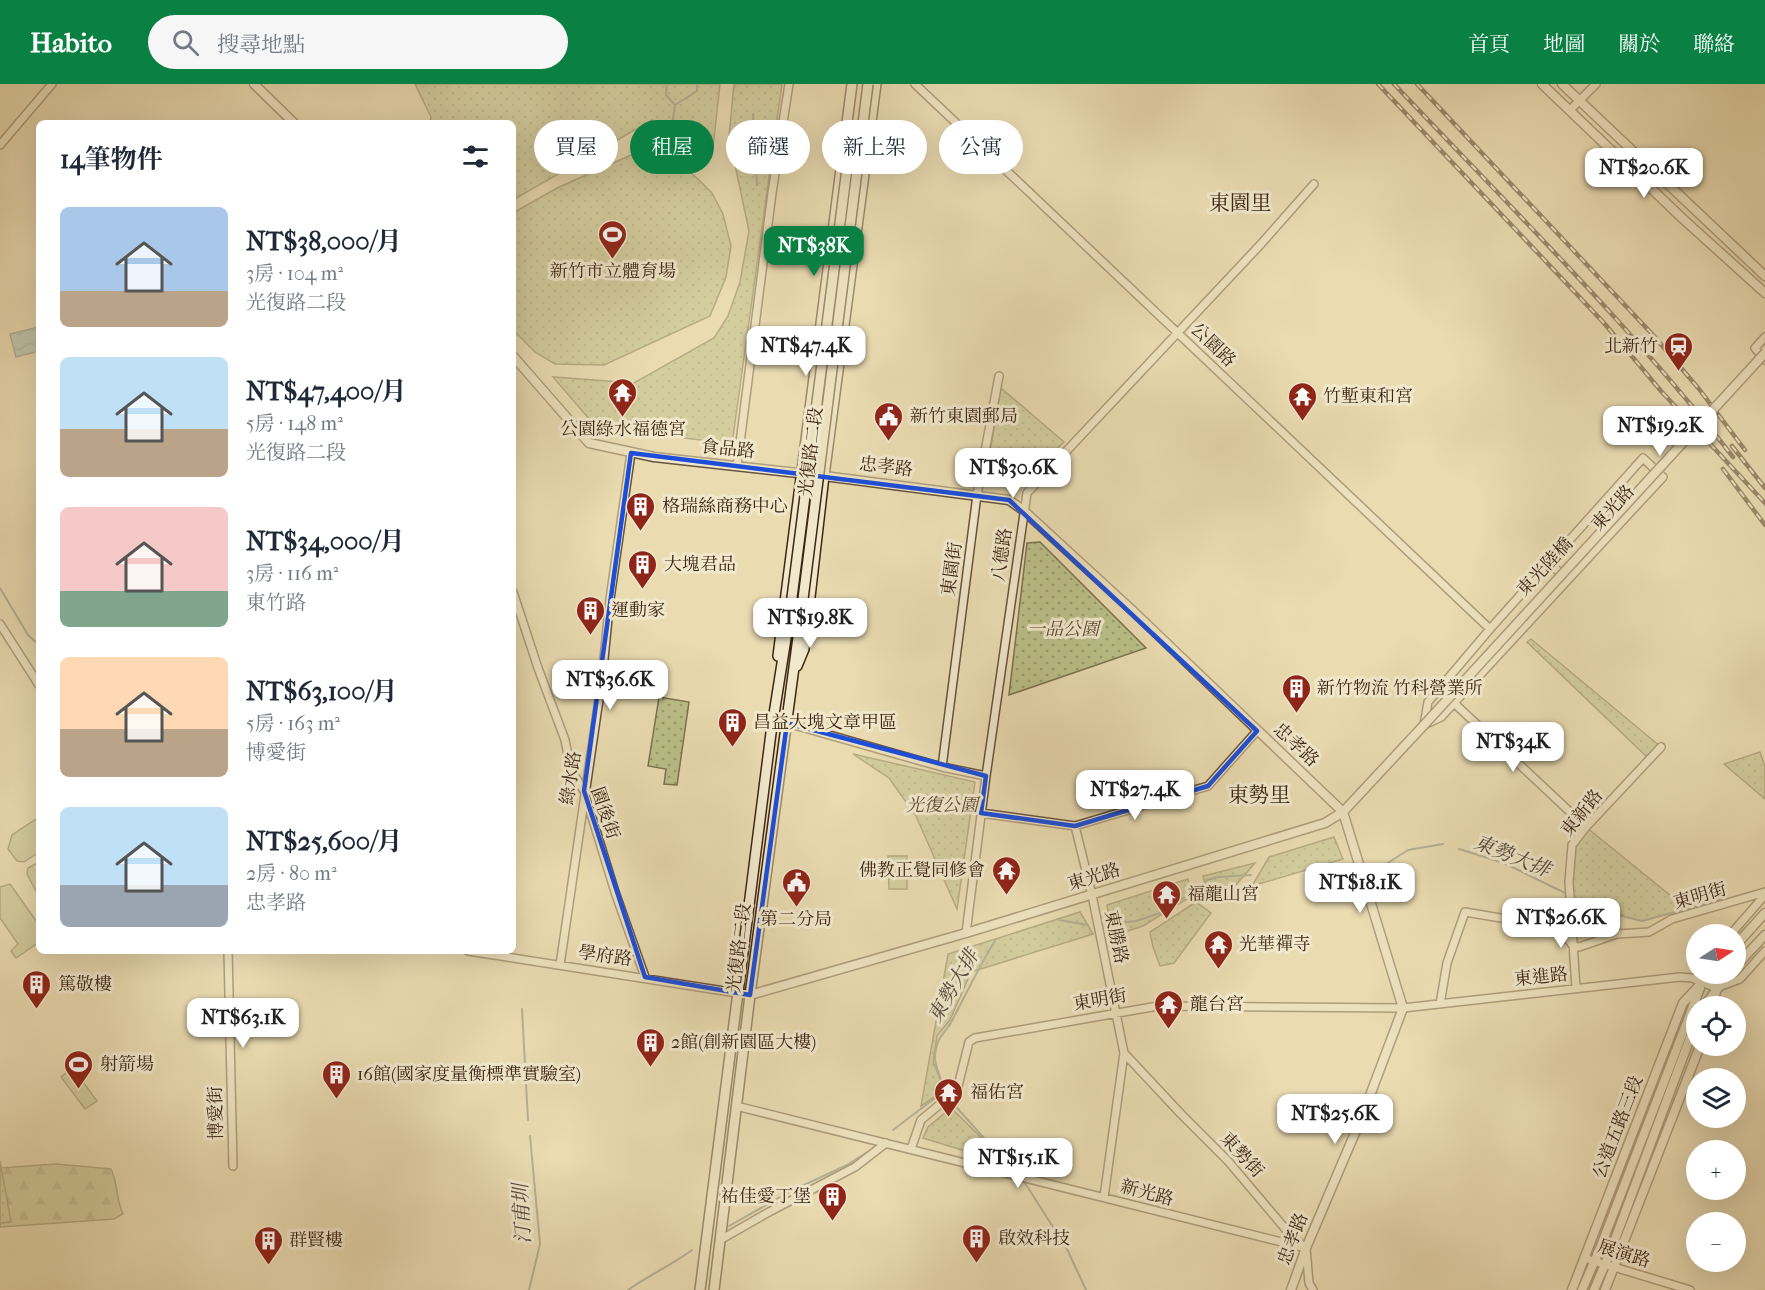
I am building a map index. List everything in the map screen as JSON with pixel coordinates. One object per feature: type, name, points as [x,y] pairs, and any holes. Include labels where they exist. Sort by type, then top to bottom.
[{"type":"main road","name":"光復路二段","points":[[779,679],[778,647],[852,84]]},
{"type":"main road","points":[[853,120],[858,84]]},
{"type":"main road","name":"光復路二段","points":[[720,1240],[868,84]]},
{"type":"main road","name":"光復路二段","points":[[792,679],[804,649],[824,476],[876,84]]},
{"type":"main road","name":"光復路二段","points":[[700,1290],[737,993],[790,613],[846,174]]},
{"type":"main road","points":[[801,474],[819,424],[852,174]]},
{"type":"main road","points":[[714,1290],[720,1240]]},
{"type":"street","points":[[0,145],[52,84]]},
{"type":"street","points":[[254,84],[291,120]]},
{"type":"street","points":[[737,466],[772,193],[789,84]]},
{"type":"street","name":"公園路","points":[[915,84],[1490,629]]},
{"type":"street","points":[[1542,84],[1682,218],[1765,293]]},
{"type":"street","points":[[1562,84],[1765,276]]},
{"type":"street","points":[[1570,111],[1596,84]]},
{"type":"street","name":"八德路","points":[[966,933],[1027,493],[1314,184]]},
{"type":"street","points":[[1765,337],[1755,348],[1765,360]]},
{"type":"street","name":"東光陸橋","points":[[1424,725],[1765,353]]},
{"type":"street","name":"食品路","points":[[516,359],[589,443],[654,457],[801,474]]},
{"type":"street","name":"東園街","points":[[942,767],[977,495],[999,376]]},
{"type":"street","name":"綠水路","points":[[560,965],[602,679],[610,599],[631,453]]},
{"type":"street","name":"東光路","points":[[737,993],[750,995],[966,933],[1325,823],[1343,812],[1424,725],[1441,717],[1454,704],[1663,477],[1643,458],[1428,702],[1424,725]]},
{"type":"street","name":"忠孝路","points":[[801,474],[1009,500],[1023,510],[1133,611],[1343,812],[1402,1008],[1363,1114],[1306,1248],[1291,1290]]},
{"type":"street","points":[[1549,563],[1569,581]]},
{"type":"street","name":"園後街","points":[[516,602],[537,668],[565,740],[571,770],[584,791],[615,892],[645,977]]},
{"type":"street","points":[[0,624],[36,680]]},
{"type":"street","points":[[1454,704],[1586,827]]},
{"type":"street","points":[[787,723],[942,767],[986,776]]},
{"type":"street","points":[[981,813],[1075,826],[1208,786],[1257,731]]},
{"type":"street","name":"東新路","points":[[1576,988],[1569,882],[1572,845],[1661,747]]},
{"type":"street","name":"東勝路","points":[[1075,826],[1092,895],[1124,1053],[1104,1197]]},
{"type":"street","points":[[1740,924],[1765,894]]},
{"type":"street","name":"東明街","points":[[1573,945],[1584,946],[1617,934],[1649,932],[1672,919],[1765,894]]},
{"type":"street","points":[[1440,1004],[1446,963],[1465,912],[1560,928],[1573,945]]},
{"type":"street","points":[[1746,934],[1765,913]]},
{"type":"street","points":[[1746,955],[1765,935]]},
{"type":"street","points":[[1716,988],[1740,979],[1765,951]]},
{"type":"street","name":"博愛街","points":[[228,954],[233,1167]]},
{"type":"street","name":"學府路","points":[[488,954],[737,993]]},
{"type":"street","name":"東進路","points":[[1402,1008],[1686,978]]},
{"type":"street","name":"公道五路三段","points":[[1572,1290],[1683,1003],[1699,984]]},
{"type":"street","name":"公道五路三段","points":[[1582,1290],[1703,984]]},
{"type":"street","name":"東進路","points":[[1713,984],[1716,988]]},
{"type":"street","points":[[1711,996],[1720,984]]},
{"type":"street","points":[[1715,996],[1716,988]]},
{"type":"street","name":"東明街","points":[[911,1149],[921,1120],[957,1090],[969,1042],[975,1038],[1158,1006],[1402,1008]]},
{"type":"street","name":"公道五路三段","points":[[1605,1290],[1609,1266],[1686,1051]]},
{"type":"street","name":"東勢街","points":[[1124,1053],[1228,1161],[1293,1238],[1306,1248]]},
{"type":"street","name":"公道五路三段","points":[[1594,1290],[1609,1266],[1696,1056]]},
{"type":"street","name":"新光路","points":[[736,1106],[1306,1248]]},
{"type":"street","points":[[720,1240],[855,1167],[886,1143]]},
{"type":"street","points":[[1306,1248],[1309,1283],[1313,1290]]},
{"type":"street","name":"展演路","points":[[1584,1258],[1690,1290]]},
{"type":"highlighted area","points":[[631,453],[1009,500],[1257,731],[1208,786],[1075,826],[981,813],[986,776],[787,723],[750,995],[645,977],[584,791]]},
{"type":"green space","points":[[415,84],[720,84],[714,138],[714,120],[630,120],[630,133],[618,140],[618,120],[534,120],[534,174],[558,174],[516,198],[516,120],[430,120]]},
{"type":"green space","points":[[734,84],[782,84],[777,120],[731,120]]},
{"type":"green space","name":"新竹市立體育場","points":[[630,155],[630,174],[692,174],[712,193],[723,214],[731,246],[726,277],[710,316],[604,365],[555,364],[535,352],[516,333],[516,211],[557,188],[588,174],[618,174],[618,161]]},
{"type":"green space","points":[[737,174],[770,174],[732,444],[596,427],[553,377],[634,383],[714,338],[728,316],[740,282],[749,231]]},
{"type":"green space","points":[[1001,388],[1064,442],[1014,488],[985,481]]},
{"type":"green space","name":"一品公園","points":[[1040,542],[1146,648],[1009,695],[1027,543]]},
{"type":"green space","points":[[1531,639],[1661,747],[1650,760],[1527,642]]},
{"type":"green space","points":[[659,697],[689,702],[677,785],[664,784],[666,769],[648,766]]},
{"type":"green space","points":[[1760,752],[1765,767],[1765,799],[1724,764]]},
{"type":"green space","name":"光復公園","points":[[853,754],[975,782],[957,909],[916,816],[889,778]]},
{"type":"green space","points":[[36,819],[36,854],[24,862],[17,861],[8,849],[12,835]]},
{"type":"green space","points":[[1586,827],[1687,909],[1642,921],[1602,911],[1570,895],[1572,845]]},
{"type":"green space","points":[[1334,837],[1343,859],[1252,886],[1269,857]]},
{"type":"green space","points":[[888,856],[907,856],[907,889],[889,889]]},
{"type":"green space","points":[[1255,863],[1235,886],[1208,892],[1203,876]]},
{"type":"green space","points":[[36,864],[36,891],[27,874],[28,868]]},
{"type":"green space","points":[[1188,879],[1192,896],[1143,926],[1112,936],[1107,905]]},
{"type":"green space","points":[[10,884],[36,921],[36,944],[16,958],[11,951],[18,944],[0,918],[0,887]]},
{"type":"green space","points":[[1196,902],[1211,913],[1174,963],[1160,966],[1150,932]]},
{"type":"green space","points":[[1080,912],[1093,934],[971,972],[950,1020],[937,1036],[933,1062],[941,1081],[941,1092],[921,1106],[948,954]]},
{"type":"green space","name":"射箭場","points":[[73,1068],[97,1101],[85,1109],[61,1077]]},
{"type":"green space","points":[[951,1108],[991,1147],[988,1158],[923,1138],[928,1127]]},
{"type":"green space","points":[[0,1161],[11,1222],[0,1223]]},
{"type":"green space","points":[[56,1164],[111,1169],[123,1214],[114,1219],[0,1227],[0,1168]]},
{"type":"water","points":[[36,328],[36,352],[16,357],[10,334]]},
{"type":"waterway","points":[[667,84],[666,95],[675,105]]},
{"type":"waterway","points":[[673,120],[675,105],[697,91],[697,84]]},
{"type":"waterway","points":[[753,114],[757,185]]},
{"type":"waterway","name":"汀甫圳","points":[[0,588],[28,635],[36,642]]},
{"type":"waterway","name":"東勢大排","points":[[1368,870],[1380,868],[1408,850],[1443,844]]},
{"type":"waterway","name":"東勢大排","points":[[1459,849],[1504,863],[1567,894]]},
{"type":"waterway","name":"東勢大排","points":[[1315,873],[1330,878],[1354,873]]},
{"type":"waterway","name":"東勢大排","points":[[1111,924],[1136,921],[1166,911],[1207,880],[1251,875]]},
{"type":"waterway","name":"東勢大排","points":[[1572,896],[1602,911],[1642,921],[1725,898]]},
{"type":"waterway","name":"東勢大排","points":[[1059,920],[1088,925]]},
{"type":"waterway","name":"東勢大排","points":[[893,1130],[943,1092],[935,1060],[938,1043],[996,939]]},
{"type":"waterway","name":"汀甫圳","points":[[522,1009],[528,1120]]},
{"type":"waterway","points":[[949,1099],[984,1138]]},
{"type":"waterway","name":"汀甫圳","points":[[529,1290],[540,1244],[530,1136]]},
{"type":"waterway","name":"東勢大排","points":[[729,1226],[791,1191],[847,1165],[869,1151]]},
{"type":"waterway","points":[[999,1154],[1011,1168]]},
{"type":"waterway","points":[[1025,1183],[1067,1249],[1086,1290]]},
{"type":"waterway","name":"東勢大排","points":[[628,1290],[692,1250]]},
{"type":"railway","points":[[1378,84],[1604,323],[1661,391],[1765,503]]},
{"type":"railway","points":[[1394,84],[1611,313],[1694,408],[1733,457]]},
{"type":"railway","points":[[1417,84],[1653,335],[1699,389],[1745,450]]},
{"type":"railway","points":[[1732,446],[1765,488]]},
{"type":"railway","points":[[1723,469],[1765,525]]},
{"type":"place","name":"新竹市立體育場","points":[[613,260]]},
{"type":"place","name":"北新竹","points":[[1679,372]]},
{"type":"place","name":"公園綠水福德宮","points":[[623,418]]},
{"type":"place","name":"竹塹東和宮","points":[[1302,422]]},
{"type":"place","name":"新竹東園郵局","points":[[889,442]]},
{"type":"place","name":"格瑞絲商務中心","points":[[641,532]]},
{"type":"place","name":"大塊君品","points":[[643,590]]},
{"type":"place","name":"運動家","points":[[590,636]]},
{"type":"place","name":"新竹物流 竹科營業所","points":[[1296,714]]},
{"type":"place","name":"昌益大塊文章甲區","points":[[732,748]]},
{"type":"place","name":"佛教正覺同修會","points":[[1006,896]]},
{"type":"place","name":"第二分局","points":[[796,908]]},
{"type":"place","name":"福龍山宮","points":[[1166,920]]},
{"type":"place","name":"光華禪寺","points":[[1218,970]]},
{"type":"place","name":"篤敬樓","points":[[37,1010]]},
{"type":"place","name":"龍台宮","points":[[1169,1030]]},
{"type":"place","name":"2館(創新園區大樓)","points":[[650,1068]]},
{"type":"place","name":"射箭場","points":[[79,1090]]},
{"type":"place","name":"16館(國家度量衡標準實驗室)","points":[[336,1100]]},
{"type":"place","name":"福佑宮","points":[[949,1118]]},
{"type":"place","name":"祐佳愛丁堡","points":[[832,1222]]},
{"type":"place","name":"啟效科技","points":[[977,1264]]},
{"type":"place","name":"群賢樓","points":[[268,1266]]},
{"type":"district","name":"東園里","points":[[1240,203]]},
{"type":"district","name":"東勢里","points":[[1259,795]]}]
